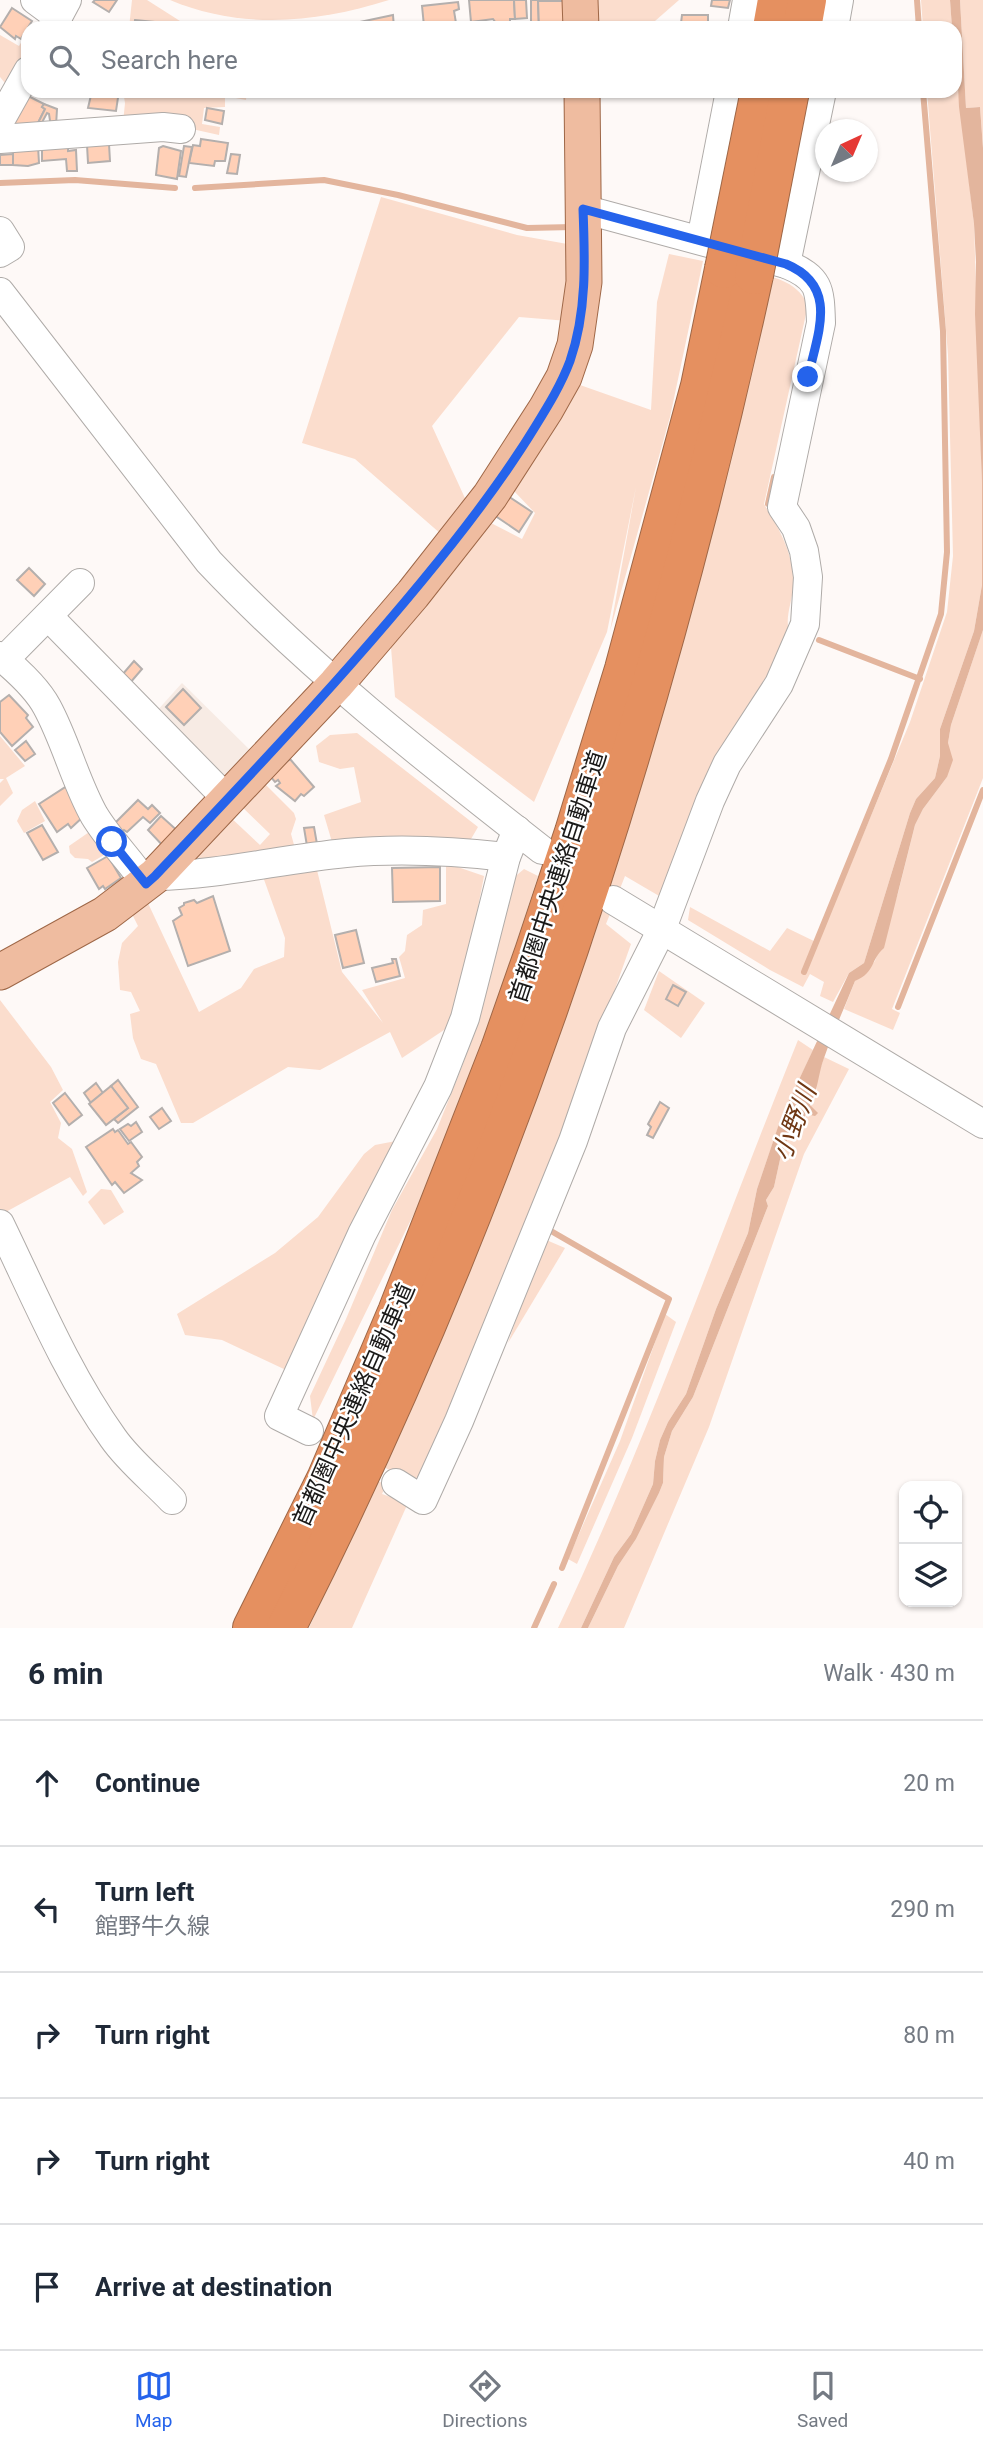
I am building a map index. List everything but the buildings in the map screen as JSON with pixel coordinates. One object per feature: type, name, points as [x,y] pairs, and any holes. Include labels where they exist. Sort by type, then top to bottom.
[{"type":"highway","points":[[773,21],[777,0]]},
{"type":"highway","points":[[803,21],[807,0]]},
{"type":"highway","name":"首都圏中央連絡自動車道","points":[[286,1628],[426,1327],[520,1089],[633,750],[668,629],[719,430],[759,98]]},
{"type":"highway","name":"首都圏中央連絡自動車道","points":[[252,1628],[326,1479],[397,1312],[500,1049],[534,952],[575,832],[624,669],[700,386],[741,262],[788,98]]},
{"type":"main road","points":[[580,0],[581,21]]},
{"type":"main road","points":[[0,972],[105,914],[150,880],[336,684],[413,594],[491,496],[564,377],[575,345],[584,282],[582,98]]},
{"type":"street","points":[[35,0],[59,15]]},
{"type":"street","points":[[743,21],[747,0]]},
{"type":"street","points":[[835,21],[839,0]]},
{"type":"street","points":[[0,121],[21,84]]},
{"type":"street","points":[[730,98],[741,262]]},
{"type":"street","points":[[741,262],[819,98]]},
{"type":"street","points":[[0,139],[163,127],[181,129]]},
{"type":"street","points":[[396,1483],[423,1500],[459,1421],[568,1153],[612,1028],[661,931],[709,802],[727,764],[779,684],[805,624],[808,577],[804,551],[796,528],[782,507],[821,323],[820,293],[808,275],[741,262],[583,209]]},
{"type":"street","points":[[0,231],[10,247],[0,253]]},
{"type":"street","points":[[0,292],[209,562],[246,601],[336,684],[542,849]]},
{"type":"street","points":[[80,583],[2,658],[38,693],[48,708],[76,780],[94,816],[112,842],[150,880],[348,853],[449,851],[506,856]]},
{"type":"street","points":[[48,616],[228,799]]},
{"type":"street","points":[[309,1431],[279,1416],[362,1234],[438,1087],[465,1018],[506,856],[517,830]]},
{"type":"street","points":[[613,900],[983,1124]]},
{"type":"street","points":[[0,1224],[61,1351],[95,1412],[114,1441],[172,1500]]},
{"type":"shaded area","points":[[132,0],[147,0],[180,21],[130,21]]},
{"type":"shaded area","points":[[170,0],[389,0],[334,14],[279,20],[224,16]]},
{"type":"shaded area","points":[[588,0],[679,0],[655,21],[590,21]]},
{"type":"shaded area","points":[[921,0],[950,0],[952,21],[922,21]]},
{"type":"shaded area","points":[[960,0],[983,0],[983,148],[980,107],[966,108]]},
{"type":"shaded area","points":[[0,35],[19,46],[21,43],[21,65],[9,88],[0,77]]},
{"type":"shaded area","points":[[124,98],[225,98],[225,107],[204,108],[202,124],[220,127],[219,135],[192,129],[123,123]]},
{"type":"shaded area","points":[[928,98],[959,98],[974,224],[982,482],[982,585],[974,631],[940,729],[940,756],[935,778],[916,799],[910,813],[864,963],[849,973],[833,1002],[820,996],[824,982],[810,974],[803,987],[688,920],[690,907],[770,951],[787,928],[818,943],[910,722],[947,612],[953,556],[948,355]]},
{"type":"shaded area","points":[[381,197],[517,235],[573,245],[568,321],[519,317],[432,426],[469,507],[449,541],[355,459],[302,443]]},
{"type":"shaded area","points":[[669,254],[703,261],[670,417],[610,631],[636,487],[607,632],[534,802],[395,697],[390,635],[489,522],[522,539],[535,513],[513,490],[580,385],[651,410],[657,302]]},
{"type":"shaded area","points":[[773,277],[794,287],[808,305],[764,504],[781,534],[792,565],[793,587],[788,624],[791,636],[666,900],[625,876],[606,924],[631,944],[551,1169],[475,1354],[419,1477],[408,1480],[380,1465],[593,940],[634,809]]},
{"type":"shaded area","points":[[983,630],[983,778],[892,1009],[900,1013],[893,1030],[844,1009],[855,981],[875,961],[898,893],[915,825],[923,809],[947,777],[951,725]]},
{"type":"shaded area","points":[[182,683],[254,754],[233,777],[219,777],[156,712]]},
{"type":"shaded area","points":[[357,733],[478,827],[471,839],[332,842],[324,815],[361,802],[354,767],[340,769],[319,762],[316,746],[330,735]]},
{"type":"shaded area","points":[[0,736],[25,766],[6,778],[13,793],[0,806],[0,783],[4,779],[0,779]]},
{"type":"shaded area","points":[[262,781],[294,813],[296,819],[291,834],[296,852],[188,862],[228,815],[260,845],[270,834],[239,804]]},
{"type":"shaded area","points":[[35,801],[45,821],[24,833],[17,821],[22,810]]},
{"type":"shaded area","points":[[95,828],[111,851],[92,862],[75,858],[70,853],[69,846]]},
{"type":"shaded area","points":[[446,863],[484,876],[456,1022],[402,1058],[390,1032],[320,1070],[288,1067],[193,1123],[181,1123],[156,1064],[141,1059],[133,1038],[130,1014],[140,1011],[131,992],[120,990],[118,962],[122,943],[138,926],[131,912],[147,901],[199,1012],[241,988],[254,969],[284,957],[285,938],[262,874],[316,866],[342,972],[383,1023],[362,990],[405,978],[399,957],[405,951],[407,935],[422,925],[423,910],[446,904]]},
{"type":"shaded area","points":[[524,869],[538,876],[482,1047],[427,1187],[313,1420],[310,1396],[392,1210],[437,1129],[463,1064],[484,999],[505,885]]},
{"type":"shaded area","points":[[659,971],[705,1003],[681,1038],[644,1010]]},
{"type":"shaded area","points":[[0,1000],[51,1067],[63,1090],[50,1102],[61,1123],[58,1138],[72,1149],[87,1192],[83,1196],[70,1177],[2,1214],[0,1209]]},
{"type":"shaded area","points":[[798,1040],[813,1050],[781,1119],[757,1189],[748,1233],[716,1309],[686,1394],[660,1440],[653,1484],[631,1534],[614,1557],[581,1628],[558,1628],[623,1483]]},
{"type":"shaded area","points":[[824,1057],[849,1069],[804,1154],[709,1427],[624,1628],[588,1628],[618,1566],[636,1539],[659,1493],[663,1483],[664,1457],[672,1431],[693,1397],[768,1206],[766,1200],[774,1187],[781,1155],[793,1125],[801,1126],[817,1094],[816,1082]]},
{"type":"shaded area","points":[[401,1140],[286,1370],[222,1340],[185,1335],[177,1314],[275,1253],[318,1217],[364,1154],[375,1145]]},
{"type":"shaded area","points":[[101,1189],[111,1190],[124,1212],[104,1225],[88,1202]]},
{"type":"shaded area","points":[[544,1239],[565,1248],[508,1343]]},
{"type":"shaded area","points":[[665,1314],[676,1322],[632,1438],[577,1564],[568,1559],[620,1441]]},
{"type":"shaded area","points":[[376,1480],[386,1485],[382,1494],[408,1503],[352,1628],[309,1628]]},
{"type":"water","points":[[950,0],[960,0],[961,21],[952,21]]},
{"type":"water","name":"小野川","points":[[962,36],[966,108],[980,107],[983,148],[983,630],[951,725],[948,743],[953,760],[947,777],[923,809],[915,825],[884,948],[870,970],[855,981],[828,1048],[810,1105],[818,1113],[815,1116],[806,1114],[801,1127],[793,1126],[781,1155],[774,1187],[766,1200],[768,1206],[693,1397],[672,1431],[664,1457],[663,1483],[659,1493],[636,1539],[618,1566],[588,1628],[581,1628],[614,1557],[631,1534],[653,1484],[660,1440],[686,1394],[716,1309],[748,1233],[757,1189],[781,1118],[849,973],[864,963],[910,813],[916,799],[935,778],[940,756],[940,729],[974,631],[982,585],[976,262],[974,224],[959,98],[962,98]]},
{"type":"waterway","points":[[917,0],[918,21]]},
{"type":"waterway","points":[[804,972],[891,759],[941,614],[947,552],[943,331],[924,98]]},
{"type":"waterway","points":[[0,183],[75,180],[175,188]]},
{"type":"waterway","points":[[195,188],[324,180],[398,195],[527,228],[573,227]]},
{"type":"waterway","points":[[768,504],[774,477]]},
{"type":"waterway","points":[[819,640],[920,679]]},
{"type":"waterway","points":[[898,1007],[983,790]]},
{"type":"waterway","points":[[551,1231],[669,1299],[562,1568]]},
{"type":"waterway","points":[[534,1628],[554,1584]]},
{"type":"route","points":[[112,842],[146,884],[155,876],[336,684],[413,594],[491,496],[564,377],[575,345],[584,282],[583,209],[786,264],[808,275],[820,293],[821,323],[808,377]]}]
